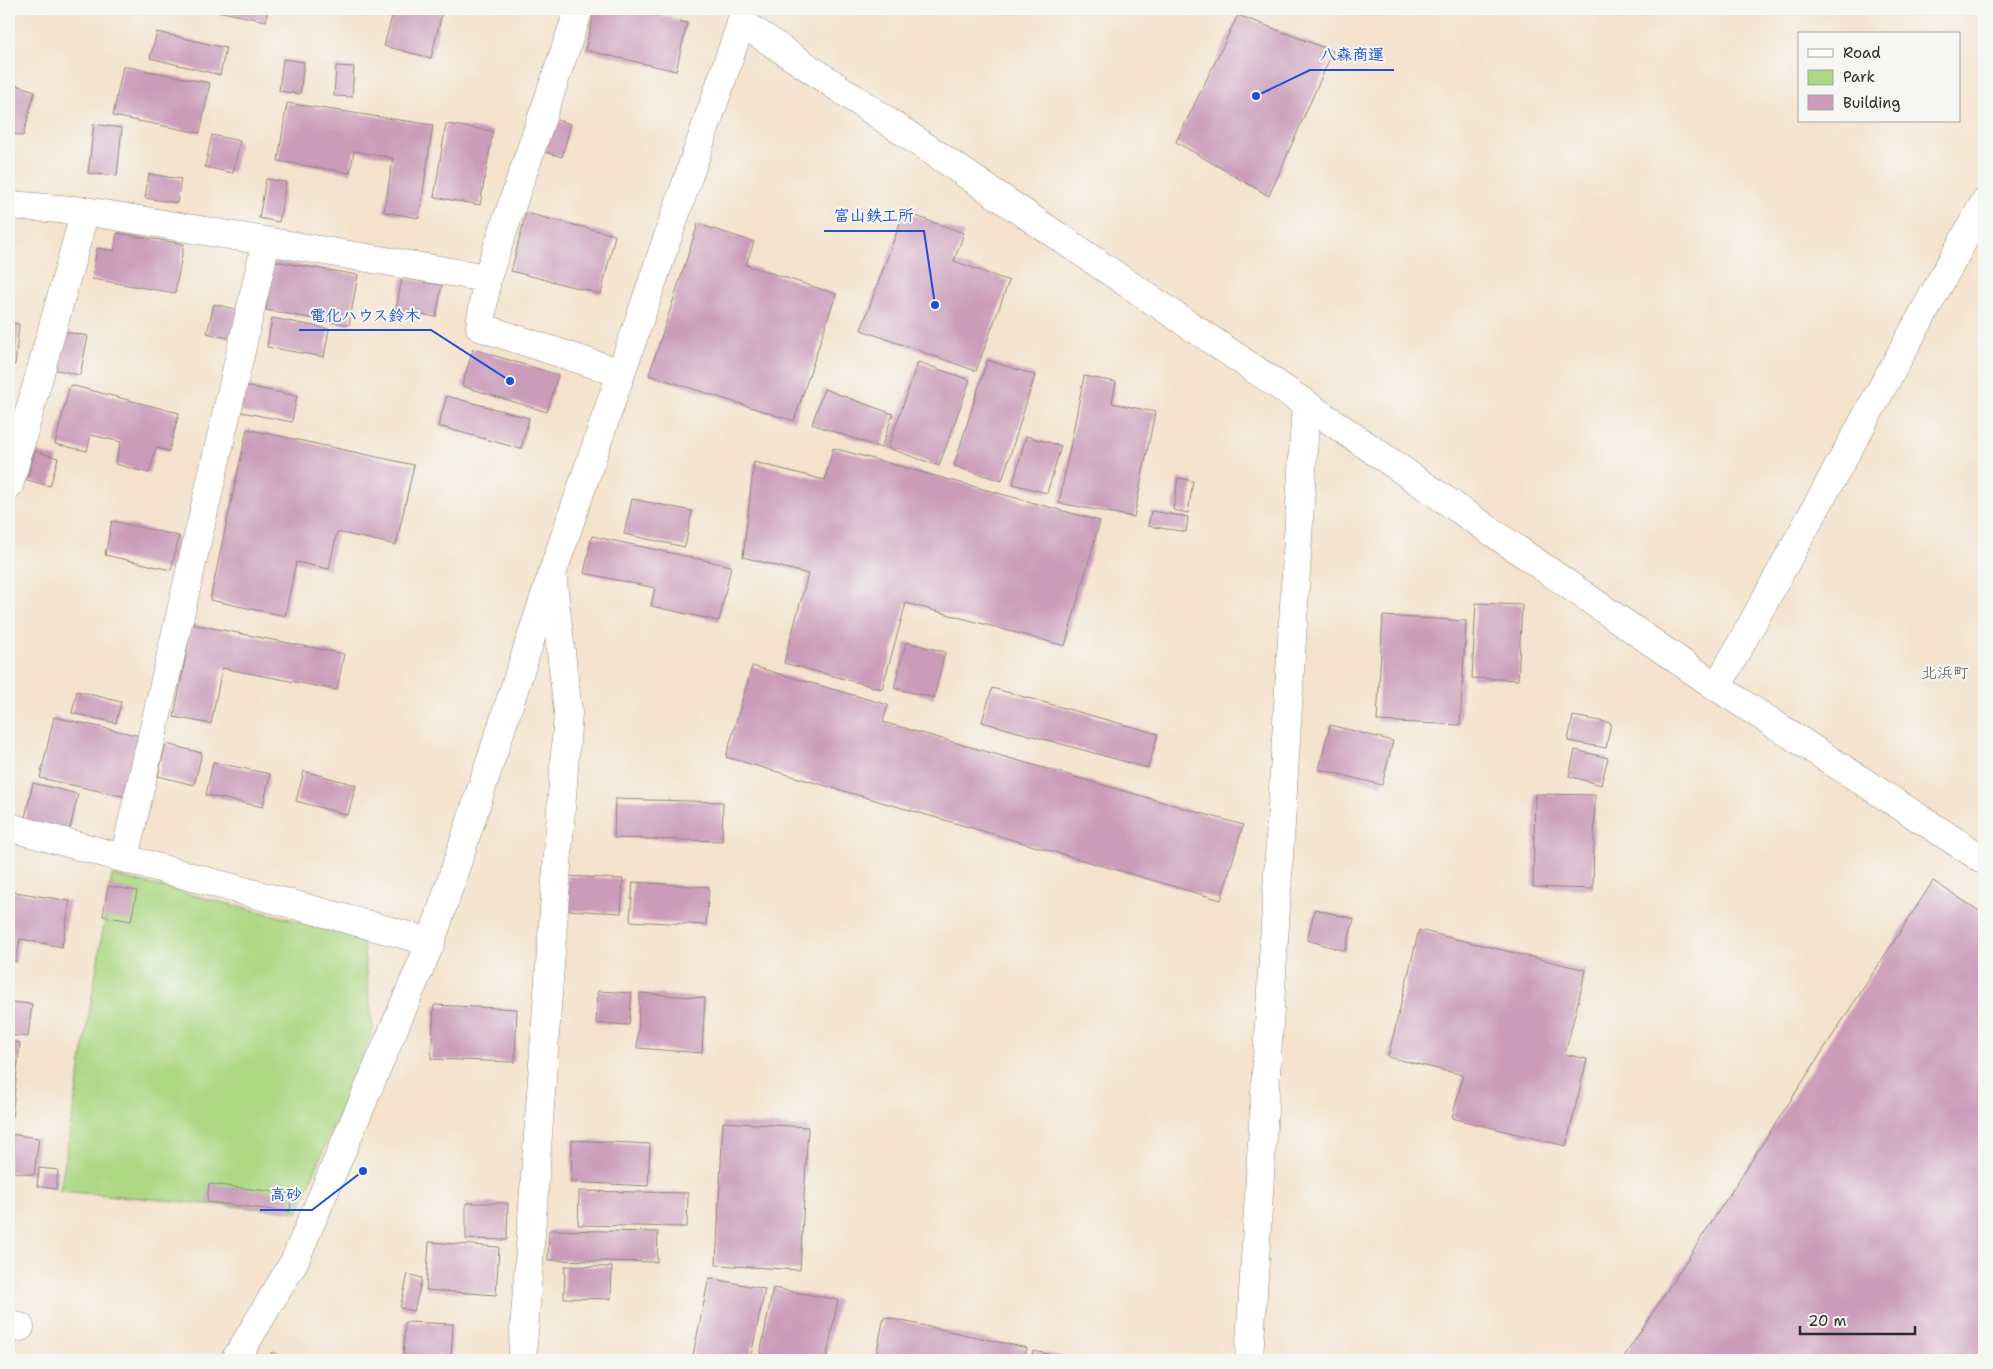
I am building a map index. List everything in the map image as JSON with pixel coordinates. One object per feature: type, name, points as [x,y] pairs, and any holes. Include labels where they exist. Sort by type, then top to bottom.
[{"type":"street","points":[[579,9],[487,278],[480,327],[621,373]]},
{"type":"street","points":[[235,1360],[294,1262],[431,942],[552,574],[744,15],[1717,687],[1984,860]]},
{"type":"street","points":[[1717,687],[1984,203]]},
{"type":"street","points":[[9,205],[84,211],[487,278]]},
{"type":"street","points":[[9,485],[84,211]]},
{"type":"street","points":[[124,858],[266,242]]},
{"type":"street","points":[[1249,1360],[1306,404]]},
{"type":"street","points":[[522,1360],[568,712],[552,574]]},
{"type":"street","points":[[9,827],[431,942]]},
{"type":"green space","points":[[112,875],[362,937],[373,1030],[298,1212],[60,1191]]},
{"type":"building","points":[[207,9],[268,9],[266,21]]},
{"type":"building","points":[[394,9],[443,9],[431,58],[384,46]]},
{"type":"building","points":[[595,9],[627,9],[687,23],[676,71],[585,50]]},
{"type":"building","points":[[1238,15],[1333,51],[1269,196],[1176,142]]},
{"type":"building","points":[[157,32],[226,48],[220,75],[150,58]]},
{"type":"building","points":[[283,59],[304,62],[300,94],[279,91]]},
{"type":"building","points":[[123,66],[210,83],[200,133],[113,116]]},
{"type":"building","points":[[336,66],[354,67],[352,97],[334,96]]},
{"type":"building","points":[[9,83],[35,91],[23,136],[9,133]]},
{"type":"building","points":[[287,103],[433,125],[419,218],[384,212],[393,158],[354,151],[350,173],[278,161]]},
{"type":"building","points":[[553,119],[571,124],[562,157],[545,152]]},
{"type":"building","points":[[94,124],[122,128],[117,176],[88,173]]},
{"type":"building","points":[[446,124],[493,131],[480,205],[434,197]]},
{"type":"building","points":[[212,135],[240,141],[233,173],[205,167]]},
{"type":"building","points":[[149,174],[181,179],[177,203],[145,198]]},
{"type":"building","points":[[266,179],[286,182],[279,222],[259,218]]},
{"type":"building","points":[[904,212],[964,233],[954,261],[1009,281],[976,371],[861,330]]},
{"type":"building","points":[[526,213],[615,235],[601,294],[511,271]]},
{"type":"building","points":[[698,224],[754,242],[746,265],[836,294],[794,421],[649,375]]},
{"type":"building","points":[[117,233],[184,244],[175,293],[92,279],[97,248],[114,251]]},
{"type":"building","points":[[274,261],[358,275],[349,325],[266,310]]},
{"type":"building","points":[[402,278],[442,285],[436,317],[396,310]]},
{"type":"building","points":[[214,304],[238,310],[231,339],[207,333]]},
{"type":"building","points":[[272,318],[329,329],[324,357],[267,347]]},
{"type":"building","points":[[9,323],[19,324],[15,365],[9,364]]},
{"type":"building","points":[[61,331],[88,336],[80,375],[53,369]]},
{"type":"building","points":[[473,349],[558,375],[547,412],[462,386]]},
{"type":"building","points":[[987,360],[1035,375],[1002,481],[954,466]]},
{"type":"building","points":[[918,362],[970,380],[939,466],[888,448]]},
{"type":"building","points":[[1084,376],[1116,382],[1112,403],[1155,412],[1134,517],[1059,503]]},
{"type":"building","points":[[70,385],[179,413],[169,451],[156,448],[149,473],[115,464],[121,442],[91,435],[87,451],[55,444]]},
{"type":"building","points":[[246,386],[297,396],[292,422],[241,412]]},
{"type":"building","points":[[824,389],[893,414],[881,448],[812,424]]},
{"type":"building","points":[[447,396],[529,418],[521,449],[438,426]]},
{"type":"building","points":[[247,429],[414,465],[396,545],[337,532],[329,569],[296,562],[285,616],[210,600]]},
{"type":"building","points":[[1026,436],[1061,446],[1047,493],[1013,484]]},
{"type":"building","points":[[833,448],[1100,521],[1065,646],[906,603],[882,689],[784,663],[808,574],[743,557],[754,462],[825,480]]},
{"type":"building","points":[[35,451],[58,458],[50,486],[27,480]]},
{"type":"building","points":[[1178,478],[1193,481],[1188,513],[1173,510]]},
{"type":"building","points":[[632,499],[692,511],[685,547],[624,534]]},
{"type":"building","points":[[1151,511],[1188,517],[1186,532],[1148,526]]},
{"type":"building","points":[[112,521],[179,536],[171,570],[105,555]]},
{"type":"building","points":[[592,536],[731,566],[719,621],[651,606],[655,588],[584,573]]},
{"type":"building","points":[[1476,603],[1522,605],[1518,680],[1472,678]]},
{"type":"building","points":[[1383,616],[1466,621],[1460,725],[1377,721]]},
{"type":"building","points":[[192,624],[344,654],[337,690],[222,668],[211,724],[174,717]]},
{"type":"building","points":[[906,642],[945,652],[934,698],[894,688]]},
{"type":"building","points":[[752,666],[888,705],[883,722],[1243,825],[1221,900],[726,757]]},
{"type":"building","points":[[992,688],[1158,734],[1148,768],[982,722]]},
{"type":"building","points":[[77,691],[121,702],[116,723],[72,713]]},
{"type":"building","points":[[1573,716],[1611,723],[1606,748],[1568,741]]},
{"type":"building","points":[[54,717],[141,736],[126,797],[40,778]]},
{"type":"building","points":[[1330,725],[1393,741],[1382,785],[1319,769]]},
{"type":"building","points":[[166,744],[202,753],[194,785],[158,776]]},
{"type":"building","points":[[1575,750],[1608,758],[1601,785],[1569,776]]},
{"type":"building","points":[[213,762],[270,774],[263,807],[206,795]]},
{"type":"building","points":[[304,771],[356,785],[348,815],[296,801]]},
{"type":"building","points":[[33,783],[78,794],[69,833],[24,822]]},
{"type":"building","points":[[1535,794],[1595,795],[1593,889],[1533,887]]},
{"type":"building","points":[[615,799],[723,802],[722,841],[614,838]]},
{"type":"building","points":[[568,876],[623,879],[621,913],[566,910]]},
{"type":"building","points":[[1933,881],[1984,914],[1984,1360],[1622,1360]]},
{"type":"building","points":[[633,882],[709,887],[706,925],[630,921]]},
{"type":"building","points":[[108,886],[137,891],[131,921],[103,916]]},
{"type":"building","points":[[9,891],[70,901],[62,947],[20,939],[16,962],[9,961]]},
{"type":"building","points":[[1315,909],[1354,919],[1345,951],[1307,940]]},
{"type":"building","points":[[1419,930],[1586,970],[1565,1054],[1587,1059],[1566,1146],[1452,1118],[1463,1075],[1388,1057]]},
{"type":"building","points":[[598,991],[632,993],[629,1025],[596,1023]]},
{"type":"building","points":[[640,993],[705,998],[702,1053],[637,1048]]},
{"type":"building","points":[[9,1002],[32,1004],[28,1037],[9,1035]]},
{"type":"building","points":[[434,1005],[517,1009],[515,1062],[431,1059]]},
{"type":"building","points":[[9,1041],[20,1043],[12,1117],[9,1117]]},
{"type":"building","points":[[723,1122],[808,1127],[800,1270],[716,1265]]},
{"type":"building","points":[[9,1134],[39,1138],[34,1175],[9,1171]]},
{"type":"building","points":[[572,1140],[650,1144],[648,1186],[571,1182]]},
{"type":"building","points":[[39,1168],[58,1170],[56,1189],[37,1186]]},
{"type":"building","points":[[209,1184],[292,1194],[290,1212],[207,1202]]},
{"type":"building","points":[[579,1191],[688,1193],[687,1227],[578,1225]]},
{"type":"building","points":[[466,1203],[508,1203],[507,1240],[466,1239]]},
{"type":"building","points":[[549,1230],[658,1232],[657,1262],[548,1260]]},
{"type":"building","points":[[429,1242],[499,1247],[496,1295],[426,1290]]},
{"type":"building","points":[[565,1266],[612,1267],[611,1299],[564,1298]]},
{"type":"building","points":[[408,1274],[422,1278],[414,1311],[400,1308]]},
{"type":"building","points":[[709,1278],[765,1289],[750,1360],[692,1360]]},
{"type":"building","points":[[773,1288],[838,1300],[826,1360],[759,1360]]},
{"type":"building","points":[[884,1317],[1027,1348],[1024,1360],[875,1360]]},
{"type":"building","points":[[405,1322],[453,1324],[451,1360],[403,1360]]},
{"type":"building","points":[[1033,1351],[1073,1359],[1073,1360],[1031,1360]]},
{"type":"building","points":[[272,1352],[287,1360],[267,1360]]},
{"type":"building","points":[[559,1356],[610,1359],[610,1360],[559,1360]]},
{"type":"place","name":"八森商運","points":[[1256,96]]},
{"type":"place","name":"富山鉄工所","points":[[935,305]]},
{"type":"place","name":"電化ハウス鈴木","points":[[510,381]]},
{"type":"place","name":"高砂","points":[[363,1171]]},
{"type":"district","name":"北浜町","points":[[1945,672]]}]
